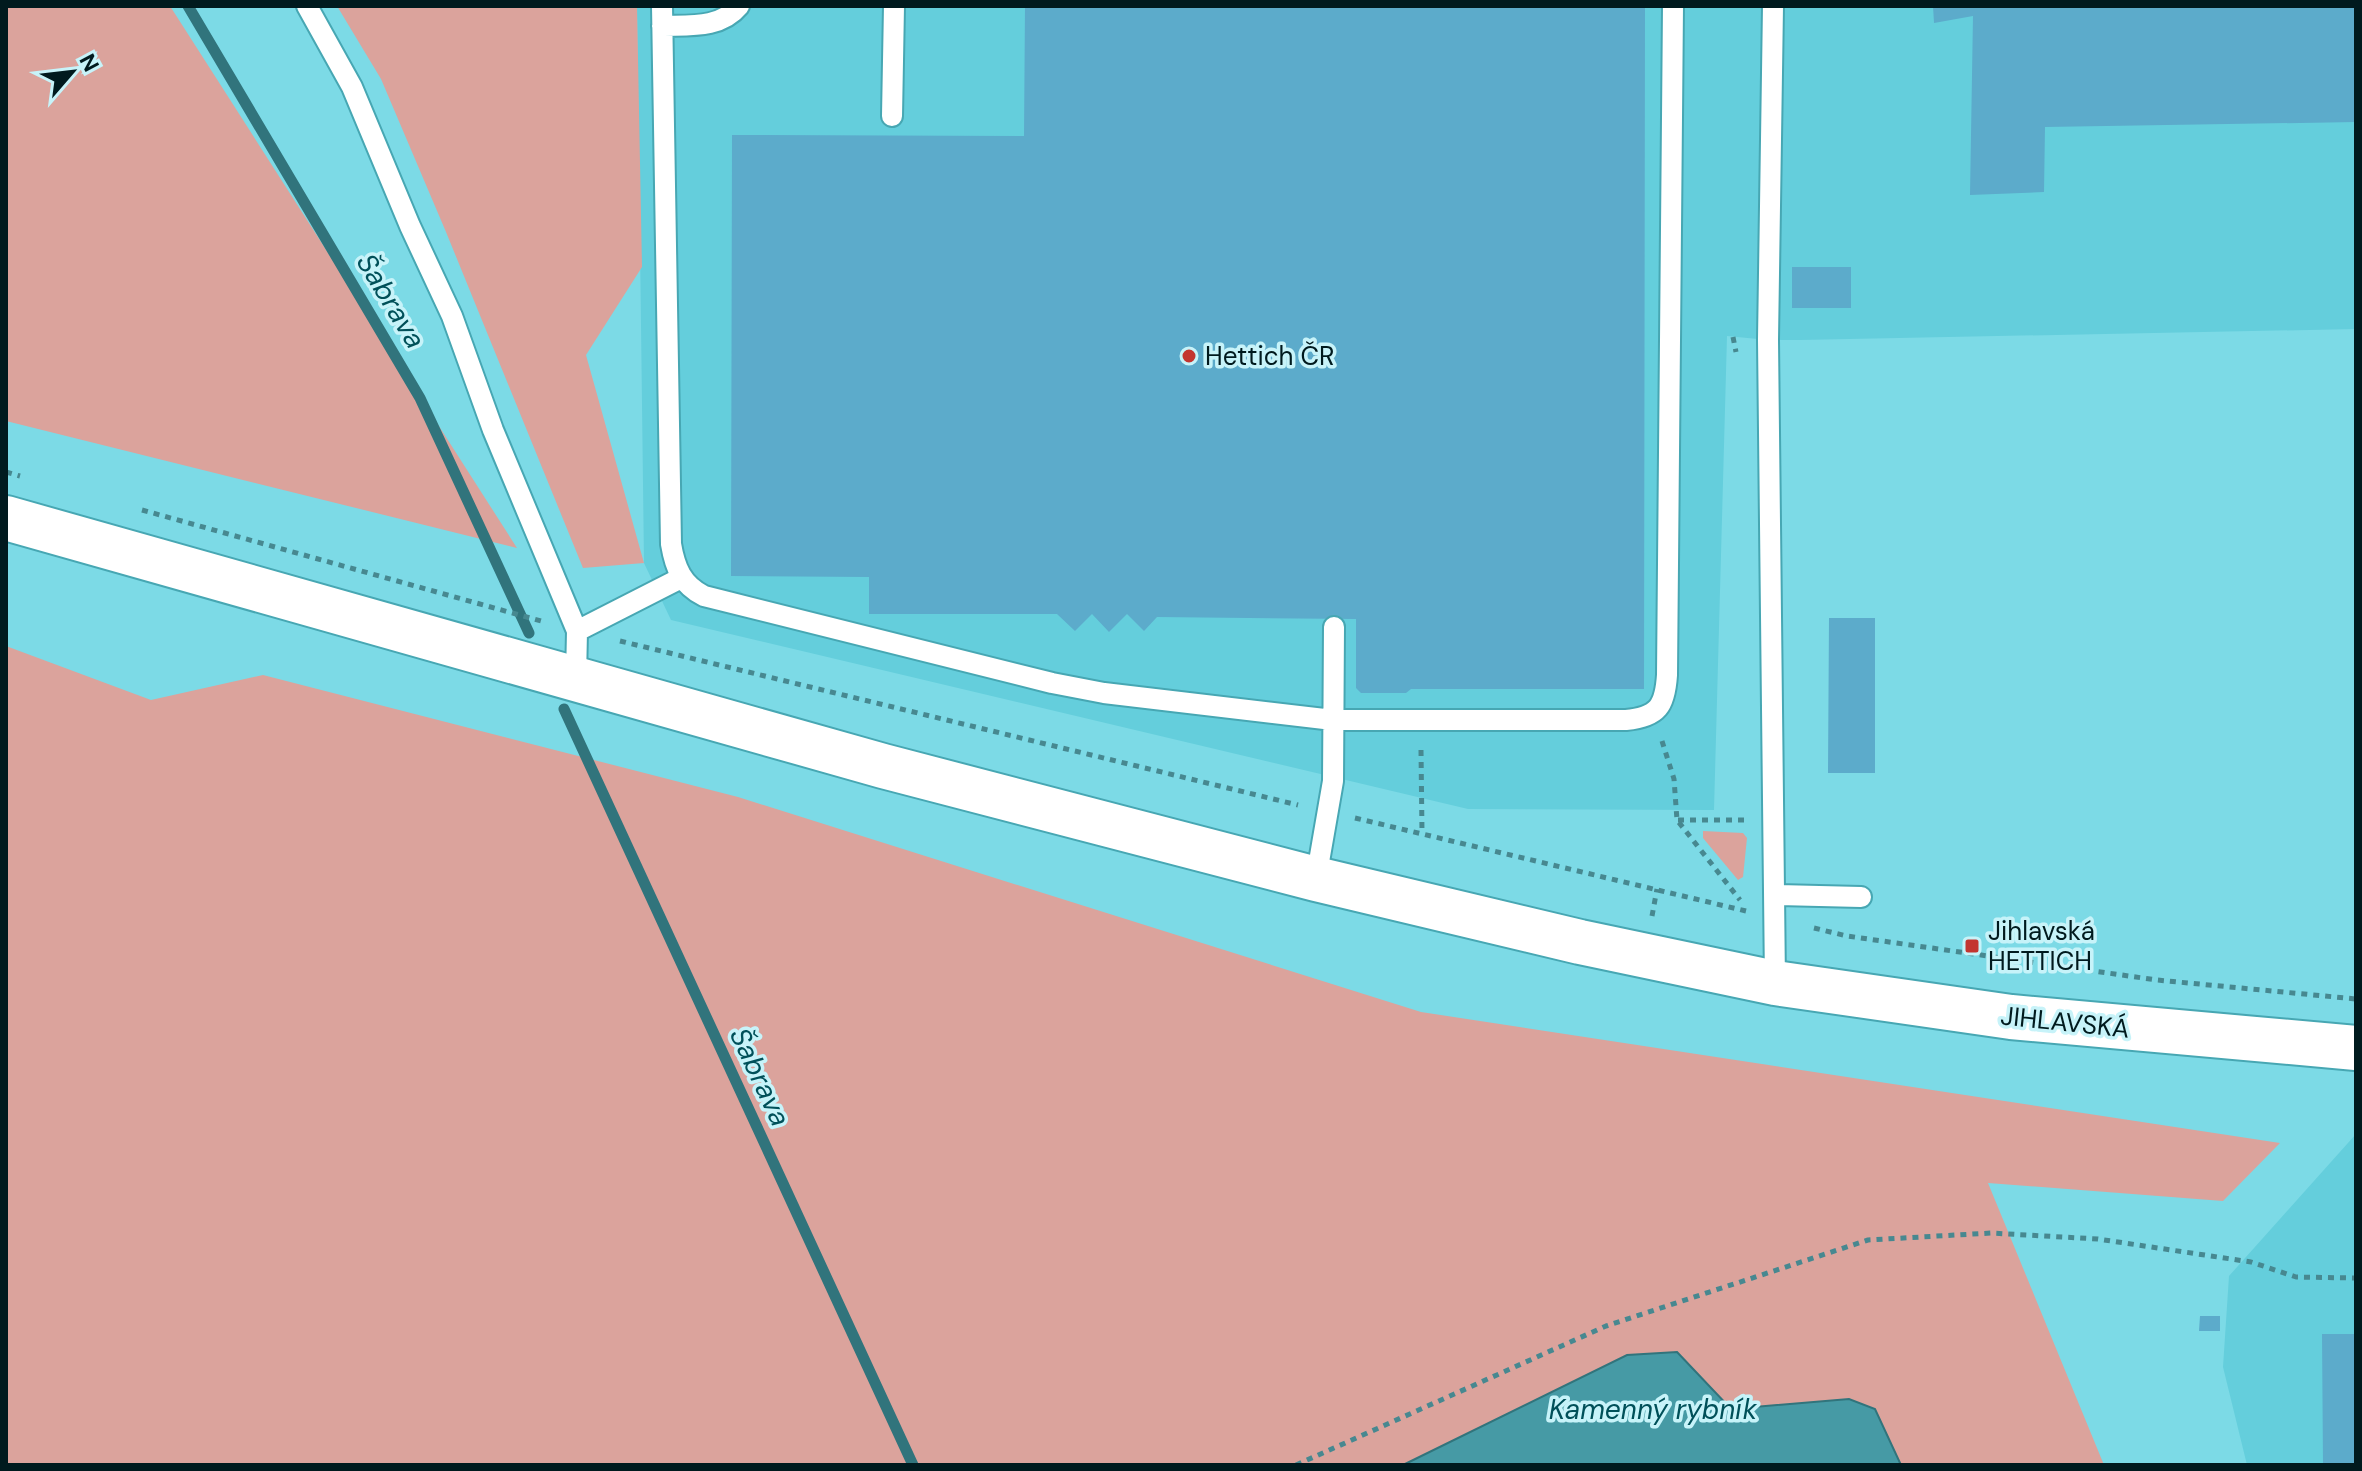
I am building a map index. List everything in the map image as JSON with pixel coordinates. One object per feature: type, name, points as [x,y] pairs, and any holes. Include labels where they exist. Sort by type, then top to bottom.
[{"type":"main road","name":"JIHLAVSKÁ","points":[[6,518],[883,766],[1316,879],[1538,932],[1775,983],[2011,1017],[2356,1048]]},
{"type":"lane","points":[[307,6],[352,87],[410,226],[452,316],[493,430],[577,631],[576,679]]},
{"type":"lane","points":[[739,6],[728,17],[711,23],[662,16],[671,544],[681,578],[690,589],[704,596],[1052,683],[1104,693],[1333,720],[1626,720],[1654,713],[1661,706],[1667,675],[1673,6]]},
{"type":"lane","points":[[892,116],[894,6]]},
{"type":"lane","points":[[1773,6],[1768,340],[1775,983]]},
{"type":"lane","points":[[577,631],[681,578]]},
{"type":"lane","points":[[1316,879],[1333,781],[1334,627]]},
{"type":"lane","points":[[1775,895],[1861,897]]},
{"type":"path","points":[[6,472],[21,476]]},
{"type":"path","points":[[127,506],[549,624],[1740,910],[1740,900],[1677,820],[1674,779],[1654,713]]},
{"type":"path","points":[[1420,720],[1422,832]]},
{"type":"path","points":[[1677,820],[1751,821]]},
{"type":"path","points":[[1775,917],[1847,936],[2064,967],[2157,980],[2356,999]]},
{"type":"path","points":[[1296,1465],[1606,1326],[1868,1240],[1991,1233],[2098,1239],[2251,1262],[2296,1277],[2356,1278]]},
{"type":"shaded area","points":[[6,6],[170,6],[517,548],[6,421]]},
{"type":"shaded area","points":[[337,6],[637,6],[642,267],[586,355],[644,563],[583,568],[381,79]]},
{"type":"shaded area","points":[[637,6],[2356,6],[2356,329],[1800,340],[1727,336],[1714,810],[1468,809],[671,620],[644,563]]},
{"type":"shaded area","points":[[6,646],[151,700],[263,675],[738,797],[1421,1012],[2280,1143],[2223,1201],[1988,1183],[2104,1465],[1901,1465],[1875,1409],[1849,1399],[1731,1409],[1677,1352],[1627,1355],[1403,1465],[6,1465]]},
{"type":"shaded area","points":[[1703,831],[1743,833],[1747,838],[1743,877],[1738,880],[1703,838]]},
{"type":"shaded area","points":[[2356,1134],[2356,1465],[2247,1465],[2223,1367],[2229,1276]]},
{"type":"water","name":"Kamenný rybník","points":[[1677,1352],[1731,1409],[1849,1399],[1875,1409],[1901,1465],[1403,1465],[1627,1355]]},
{"type":"building","name":"Hettich ČR","points":[[1025,6],[1645,6],[1644,689],[1411,689],[1406,693],[1361,693],[1356,688],[1356,619],[1157,617],[1144,631],[1127,614],[1109,632],[1092,614],[1075,631],[1057,614],[869,614],[869,577],[731,576],[732,135],[1024,136]]},
{"type":"building","points":[[1933,6],[2356,6],[2356,122],[2045,127],[2044,192],[1970,195],[1973,16],[1934,23]]},
{"type":"building","points":[[1792,267],[1851,267],[1851,308],[1792,308]]},
{"type":"building","points":[[1829,618],[1875,618],[1875,773],[1828,773]]},
{"type":"building","points":[[2200,1316],[2220,1316],[2220,1331],[2199,1331]]},
{"type":"building","points":[[2322,1334],[2356,1334],[2356,1465],[2323,1465]]},
{"type":"waterway","name":"Šabrava","points":[[188,6],[420,398],[529,633]]},
{"type":"waterway","name":"Šabrava","points":[[564,709],[913,1465]]},
{"type":"place","name":"Hettich ČR","points":[[1189,356]]},
{"type":"place","name":"Jihlavská HETTICH","points":[[1972,946]]}]
